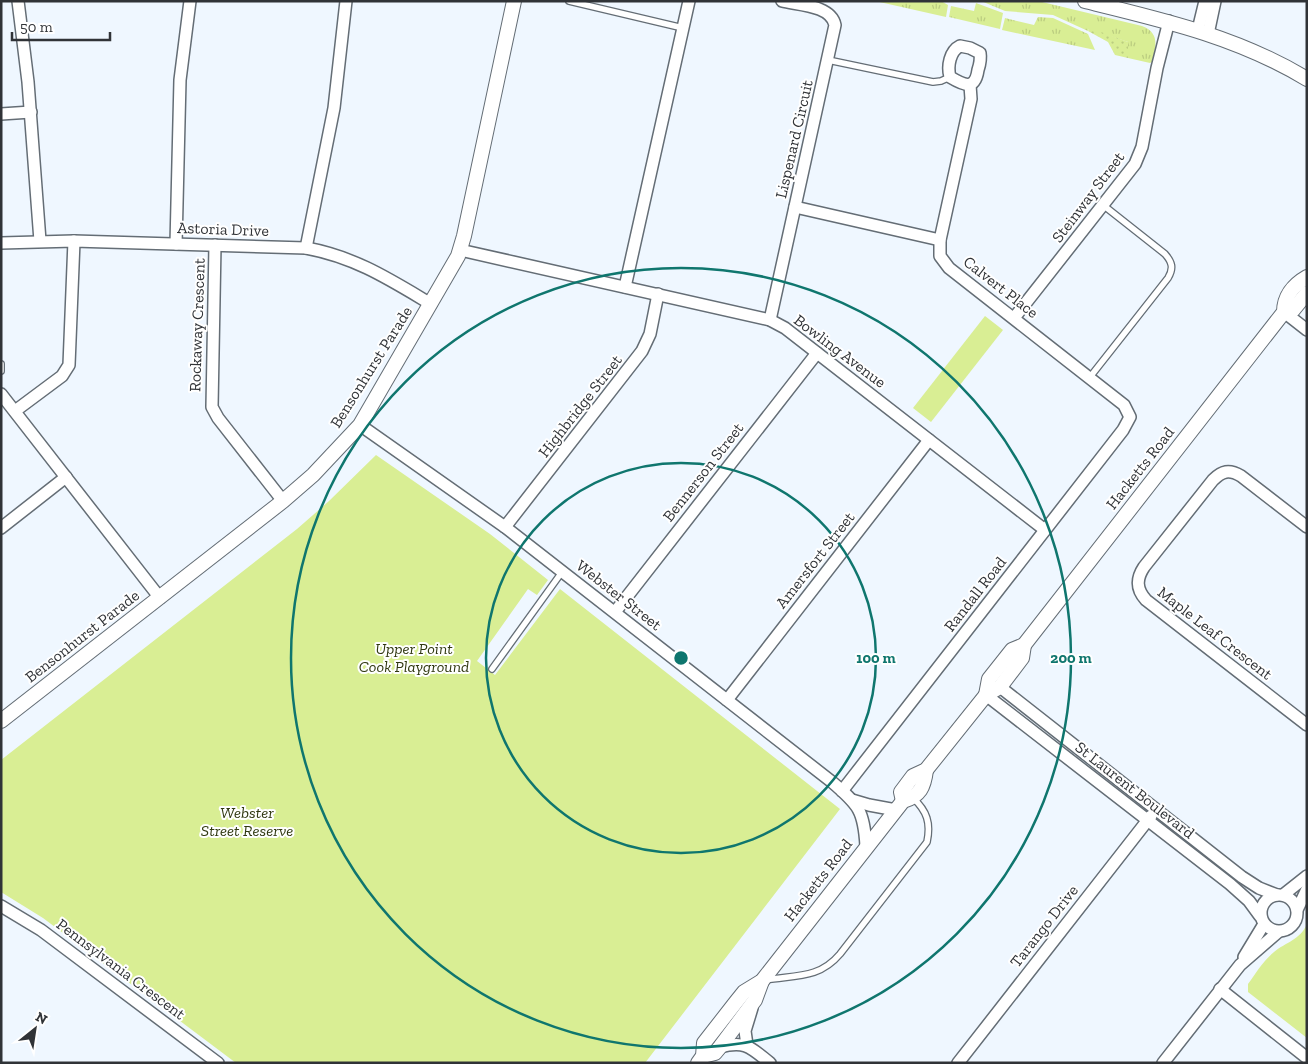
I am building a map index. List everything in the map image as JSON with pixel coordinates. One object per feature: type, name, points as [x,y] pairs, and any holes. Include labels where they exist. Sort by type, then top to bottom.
[{"type":"street","points":[[18,1],[31,112],[40,241]]},
{"type":"street","points":[[176,244],[180,80],[190,1]]},
{"type":"street","points":[[306,248],[334,108],[346,1]]},
{"type":"street","name":"Bensonhurst Parade","points":[[1,721],[283,501],[319,468],[360,425],[455,263],[460,250],[514,1]]},
{"type":"street","points":[[625,287],[689,1]]},
{"type":"street","name":"Lispenard Circuit","points":[[770,320],[835,25],[831,16],[817,9],[782,1]]},
{"type":"street","points":[[1085,1],[1169,21],[1203,32],[1248,49],[1307,79]]},
{"type":"street","points":[[1203,32],[1205,1]]},
{"type":"street","points":[[1203,32],[1215,1]]},
{"type":"street","name":"Steinway Street","points":[[1014,318],[1129,172],[1139,156],[1169,21]]},
{"type":"street","name":"Calvert Place","points":[[950,77],[948,68],[952,52],[955,48],[960,46],[977,51],[981,58],[977,80],[974,84],[970,85],[970,100],[940,240],[939,250],[944,263],[1124,405],[1130,415]]},
{"type":"street","points":[[950,77],[970,85]]},
{"type":"street","points":[[1,114],[31,112]]},
{"type":"street","points":[[795,207],[940,240]]},
{"type":"street","points":[[15,411],[62,376],[69,365],[74,240]]},
{"type":"street","name":"Astoria Drive","points":[[1,244],[74,240],[306,248],[334,254],[356,262],[431,304]]},
{"type":"street","name":"Rockaway Crescent","points":[[215,245],[212,407],[218,418],[283,501]]},
{"type":"street","name":"Bowling Avenue","points":[[460,250],[770,320],[786,328],[1045,530]]},
{"type":"street","name":"Hacketts Road","points":[[700,1060],[714,1053],[720,1047],[755,1000],[762,981],[866,846],[904,803],[901,792],[914,776],[926,770],[986,695],[995,683],[1012,650],[1024,645],[1284,312],[1284,301],[1299,282],[1307,277]]},
{"type":"street","name":"Highbridge Street","points":[[505,527],[642,351],[650,334],[658,294]]},
{"type":"street","name":"Hacketts Road","points":[[1284,312],[1293,310],[1307,294]]},
{"type":"street","points":[[1284,312],[1307,330]]},
{"type":"street","name":"Bennerson Street","points":[[615,612],[817,352]]},
{"type":"street","points":[[1,394],[160,598]]},
{"type":"street","name":"Randall Road","points":[[842,791],[1127,425],[1130,415]]},
{"type":"street","name":"Webster Street","points":[[360,425],[505,527],[842,791],[862,813],[865,825],[866,846]]},
{"type":"street","name":"Amersfort Street","points":[[727,700],[929,440]]},
{"type":"street","name":"Maple Leaf Crescent","points":[[1307,527],[1241,476],[1233,472],[1225,472],[1212,480],[1144,567],[1137,585],[1140,593],[1146,600],[1307,725]]},
{"type":"street","points":[[1,528],[66,477]]},
{"type":"street","name":"St Laurent Boulevard","points":[[995,683],[1157,808],[1250,883],[1280,895]]},
{"type":"street","name":"St Laurent Boulevard","points":[[986,695],[1243,895],[1262,920]]},
{"type":"street","name":"Webster Street","points":[[852,800],[870,805],[904,803]]},
{"type":"street","name":"Tarango Drive","points":[[958,1063],[1157,808]]},
{"type":"street","points":[[1240,965],[1262,920],[1262,904],[1266,900],[1280,895],[1307,876]]},
{"type":"street","points":[[1262,920],[1272,931],[1278,932],[1289,929],[1293,925],[1297,910],[1307,889]]},
{"type":"street","points":[[1280,895],[1292,900],[1297,910]]},
{"type":"street","name":"Pennsylvania Crescent","points":[[1,906],[41,930],[218,1063]]},
{"type":"street","points":[[1163,1063],[1240,965],[1278,932]]},
{"type":"street","name":"Hacketts Road","points":[[700,1060],[704,1043],[731,1008],[744,992],[762,981]]},
{"type":"street","points":[[1220,990],[1307,1058]]},
{"type":"street","points":[[747,1045],[745,1031],[755,1000]]},
{"type":"street","points":[[720,1047],[729,1044],[747,1045],[770,1063]]},
{"type":"lane","points":[[569,1],[683,28]]},
{"type":"lane","points":[[828,60],[932,82],[950,77]]},
{"type":"lane","points":[[1090,378],[1168,278],[1172,269],[1172,264],[1165,254],[1103,205]]},
{"type":"lane","points":[[1,364],[1,371]]},
{"type":"lane","points":[[492,669],[562,571]]},
{"type":"lane","points":[[762,981],[808,975],[828,967],[840,954],[927,842],[928,819],[923,808],[904,803]]},
{"type":"green space","points":[[875,1],[941,1],[948,5],[946,17]]},
{"type":"green space","points":[[981,1],[1038,1],[1142,26],[1152,32],[1154,36],[1155,45],[1152,62],[1128,58],[1128,42],[1089,29],[1088,31],[1053,15],[1005,11]]},
{"type":"green space","points":[[976,3],[1003,13],[1000,29],[949,17],[951,6],[974,11]]},
{"type":"green space","points":[[1038,17],[1053,18],[1088,34],[1095,50],[1002,30],[1005,18],[1034,25]]},
{"type":"green space","points":[[1090,28],[1128,42],[1128,58],[1115,55],[1108,42],[1088,31]]},
{"type":"green space","points":[[985,316],[1003,330],[931,422],[913,408]]},
{"type":"green space","name":"Webster Street Reserve","points":[[376,455],[490,534],[548,580],[537,595],[528,589],[477,661],[495,675],[560,589],[840,809],[645,1063],[236,1063],[43,918],[1,892],[1,760],[297,529]]},
{"type":"green space","points":[[1307,924],[1307,1038],[1248,992],[1248,984],[1270,956],[1301,934]]},
{"type":"park label","name":"Upper Point Cook Playground","points":[[414,657]]}]
